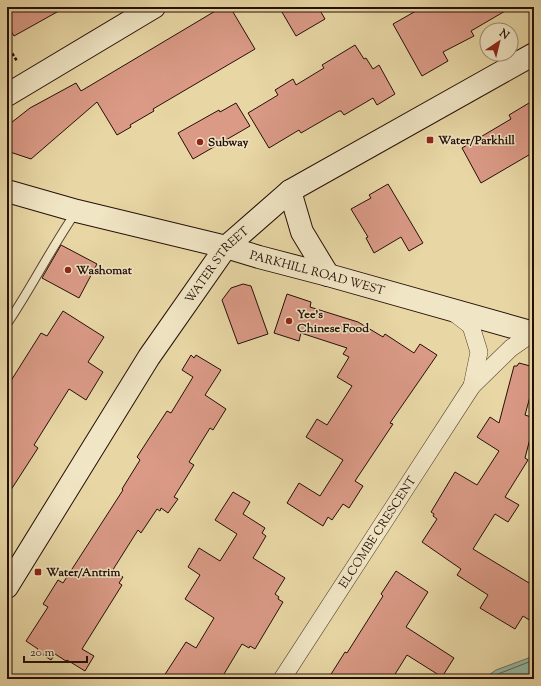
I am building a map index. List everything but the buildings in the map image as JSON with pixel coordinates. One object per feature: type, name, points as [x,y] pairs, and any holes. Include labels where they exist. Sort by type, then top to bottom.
[{"type":"main road","points":[[7,95],[154,7]]},
{"type":"main road","name":"WATER STREET","points":[[7,587],[149,356],[226,247],[290,191],[534,54]]},
{"type":"main road","name":"PARKHILL ROAD WEST","points":[[7,191],[76,211],[226,247],[533,333]]},
{"type":"main road","points":[[290,191],[302,232],[328,275]]},
{"type":"street","name":"ELCOMBE CRESCENT","points":[[450,310],[471,326],[479,352],[472,386]]},
{"type":"street","name":"ELCOMBE CRESCENT","points":[[282,679],[472,386],[511,348],[533,333]]},
{"type":"lane","points":[[7,324],[76,211]]},
{"type":"path","points":[[7,45],[17,61]]},
{"type":"water","points":[[534,656],[534,679],[483,679],[496,670]]},
{"type":"place","name":"Water/Parkhill","points":[[430,140]]},
{"type":"place","name":"Subway","points":[[200,142]]},
{"type":"place","name":"Washomat","points":[[68,270]]},
{"type":"place","name":"Yee's Chinese Food","points":[[289,321]]},
{"type":"place","name":"Water/Antrim","points":[[38,572]]}]
